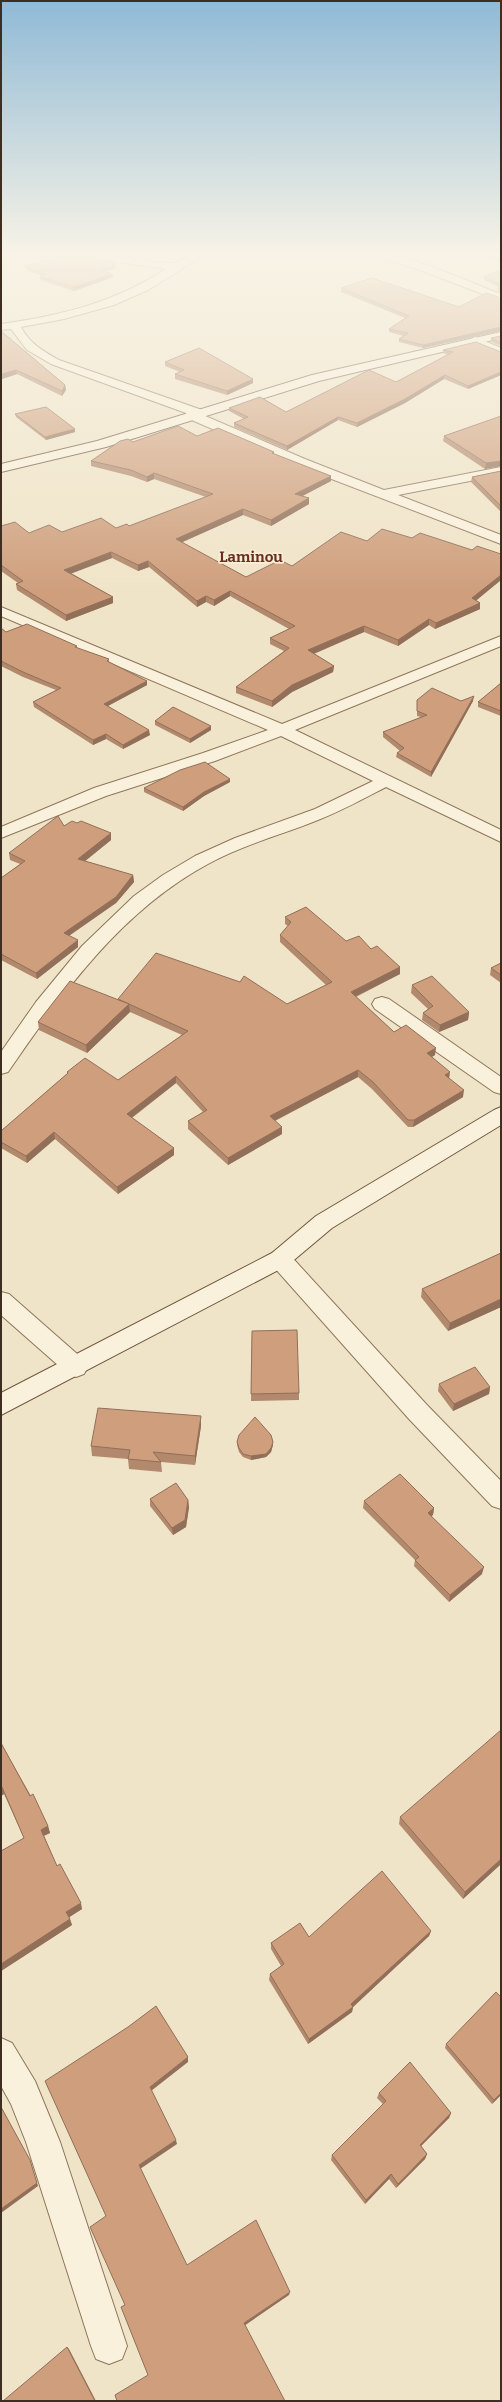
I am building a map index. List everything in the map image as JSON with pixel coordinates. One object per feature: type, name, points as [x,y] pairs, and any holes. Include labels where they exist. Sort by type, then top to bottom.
[{"type":"street","points":[[69,367],[194,414],[300,462],[501,540]]},
{"type":"street","points":[[1,468],[101,444],[194,414],[316,378],[362,367]]},
{"type":"street","points":[[383,494],[501,471]]},
{"type":"street","points":[[1,612],[282,730],[501,837]]},
{"type":"street","points":[[1,833],[100,792],[209,757],[282,730],[501,641]]},
{"type":"street","points":[[1,1067],[41,1008],[88,950],[111,926],[142,900],[202,860],[312,816],[385,781]]},
{"type":"street","points":[[382,1004],[501,1087]]},
{"type":"street","points":[[1,1405],[280,1259],[324,1222],[501,1115]]},
{"type":"street","points":[[280,1259],[418,1412],[501,1498]]},
{"type":"street","points":[[1,1301],[76,1367]]},
{"type":"street","points":[[1,2054],[23,2093],[43,2142],[109,2346]]},
{"type":"building","points":[[1,367],[44,367],[65,385],[62,391],[16,370],[1,374]]},
{"type":"building","points":[[177,367],[232,367],[253,379],[227,391],[175,374],[184,370]]},
{"type":"building","points":[[424,367],[501,367],[501,372],[468,386],[445,375],[405,399],[357,423],[338,417],[287,446],[234,423],[248,417],[229,408],[260,397],[286,412],[369,370],[396,382]]},
{"type":"building","points":[[46,407],[75,429],[45,437],[15,414]]},
{"type":"building","points":[[501,416],[501,461],[486,463],[444,436]]},
{"type":"building","points":[[178,426],[197,436],[218,428],[274,452],[272,453],[331,476],[295,494],[309,498],[271,520],[243,509],[176,539],[246,577],[280,560],[292,566],[341,532],[367,541],[382,529],[412,538],[420,533],[472,550],[477,546],[501,554],[501,575],[472,598],[480,603],[436,623],[429,619],[398,640],[364,626],[308,650],[334,666],[292,685],[272,701],[236,687],[289,648],[270,638],[295,626],[230,591],[214,600],[206,596],[197,601],[148,561],[138,565],[111,552],[64,570],[113,597],[66,615],[16,584],[23,581],[1,565],[1,526],[15,522],[29,533],[49,525],[62,532],[101,518],[116,528],[127,524],[129,526],[213,494],[154,473],[147,477],[131,470],[91,461],[120,441],[128,439],[133,442]]},
{"type":"building","points":[[501,471],[501,506],[472,477]]},
{"type":"building","points":[[27,624],[77,646],[75,647],[109,659],[107,661],[147,681],[104,704],[149,730],[123,745],[106,734],[93,740],[33,702],[61,688],[1,661],[1,628],[6,632]]},
{"type":"building","points":[[501,683],[501,711],[478,702]]},
{"type":"building","points":[[432,688],[461,701],[474,696],[431,772],[397,753],[404,748],[383,732],[427,715],[417,711],[417,700]]},
{"type":"building","points":[[173,707],[211,726],[190,739],[155,721]]},
{"type":"building","points":[[205,762],[230,779],[204,792],[183,807],[144,788],[180,770]]},
{"type":"building","points":[[58,816],[64,826],[72,821],[77,823],[81,821],[111,833],[78,859],[133,875],[116,897],[64,933],[78,940],[36,973],[1,954],[1,878],[25,861],[9,853]]},
{"type":"building","points":[[306,907],[346,941],[359,936],[371,949],[377,946],[400,967],[351,992],[394,1032],[406,1025],[436,1048],[427,1053],[450,1072],[445,1075],[464,1090],[414,1120],[408,1120],[373,1082],[358,1070],[270,1116],[282,1127],[228,1158],[188,1121],[207,1110],[176,1076],[127,1114],[174,1148],[117,1187],[54,1132],[26,1156],[1,1142],[1,1131],[68,1073],[67,1072],[85,1058],[118,1080],[188,1031],[118,999],[156,953],[240,982],[244,976],[287,1004],[332,982],[280,935],[291,922],[285,917]]},
{"type":"building","points":[[501,963],[501,975],[491,968]]},
{"type":"building","points":[[432,976],[469,1012],[440,1025],[423,1013],[433,1006],[412,985]]},
{"type":"building","points":[[70,981],[129,1004],[86,1045],[38,1022]]},
{"type":"building","points":[[501,1253],[501,1299],[450,1323],[422,1289]]},
{"type":"building","points":[[297,1330],[299,1393],[251,1394],[252,1331]]},
{"type":"building","points":[[475,1367],[490,1387],[454,1404],[439,1384]]},
{"type":"building","points":[[98,1408],[201,1416],[195,1456],[153,1452],[161,1462],[128,1459],[130,1450],[91,1446]]},
{"type":"building","points":[[255,1417],[271,1435],[273,1442],[271,1448],[266,1454],[251,1456],[243,1454],[237,1442],[239,1435]]},
{"type":"building","points":[[400,1474],[434,1508],[428,1513],[484,1567],[450,1595],[415,1560],[419,1557],[364,1501]]},
{"type":"building","points":[[176,1483],[188,1500],[185,1520],[172,1528],[150,1499]]},
{"type":"building","points":[[501,1730],[501,1859],[465,1892],[400,1817]]},
{"type":"building","points":[[1,1743],[30,1796],[33,1794],[48,1826],[41,1830],[57,1866],[60,1864],[81,1903],[66,1912],[70,1919],[1,1964],[1,1851],[24,1838],[2,1787],[1,1788]]},
{"type":"building","points":[[382,1871],[431,1931],[351,2004],[353,2007],[309,2039],[270,1974],[284,1964],[271,1943],[300,1923],[309,1937]]},
{"type":"building","points":[[496,1992],[501,1997],[501,2093],[494,2100],[446,2044]]},
{"type":"building","points":[[156,2006],[188,2057],[150,2087],[176,2140],[139,2165],[187,2265],[256,2220],[290,2292],[244,2323],[285,2401],[117,2401],[115,2395],[148,2375],[121,2307],[125,2305],[90,2227],[106,2216],[45,2081],[128,2027]]},
{"type":"building","points":[[410,2062],[451,2113],[420,2145],[427,2154],[398,2184],[391,2174],[366,2200],[332,2155],[386,2101],[379,2093]]},
{"type":"building","points":[[1,2107],[30,2160],[37,2183],[1,2209]]},
{"type":"building","points":[[67,2347],[95,2401],[3,2401]]},
{"type":"district","name":"Laminou","points":[[251,557]]}]
